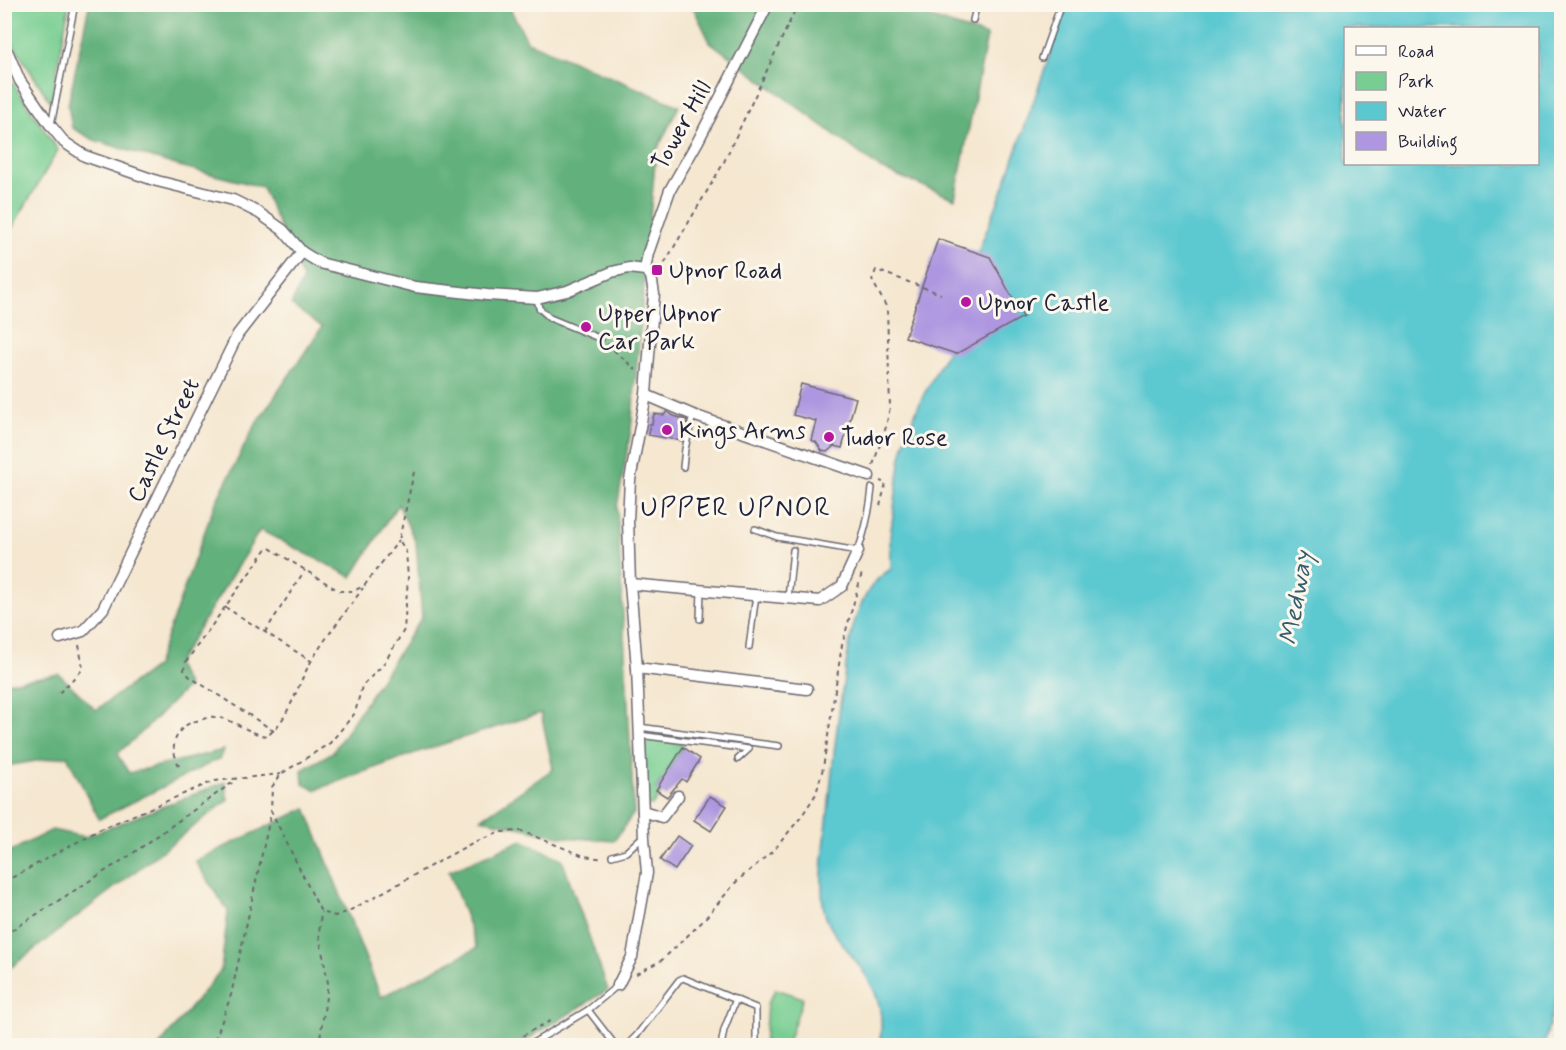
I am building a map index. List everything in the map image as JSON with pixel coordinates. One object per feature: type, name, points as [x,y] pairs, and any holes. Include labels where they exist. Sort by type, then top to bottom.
[{"type":"street","name":"Tower Hill","points":[[645,270],[648,253],[670,190],[698,141],[768,4]]},
{"type":"street","points":[[4,47],[20,81],[64,142],[85,156],[157,181],[232,200],[259,213],[283,230],[302,252],[320,263],[415,287],[537,298],[567,291],[612,272],[629,268],[645,270],[651,276],[654,294],[646,395],[630,480],[628,520],[647,873],[632,957],[618,985]]},
{"type":"street","name":"Castle Street","points":[[60,638],[82,631],[104,609],[238,334],[302,252]]},
{"type":"street","points":[[646,395],[693,415],[869,476]]},
{"type":"street","points":[[630,584],[820,601],[842,586],[858,551]]},
{"type":"street","points":[[637,668],[807,689]]},
{"type":"street","points":[[643,811],[663,817],[678,796]]},
{"type":"lane","points":[[51,126],[75,4]]},
{"type":"lane","points":[[973,20],[977,4]]},
{"type":"lane","points":[[1042,58],[1060,4]]},
{"type":"lane","points":[[537,298],[539,308],[550,318],[602,339]]},
{"type":"lane","points":[[683,466],[693,415]]},
{"type":"lane","points":[[755,529],[777,537],[858,551],[865,532],[872,488]]},
{"type":"lane","points":[[788,598],[793,550]]},
{"type":"lane","points":[[700,619],[701,591]]},
{"type":"lane","points":[[749,647],[756,595]]},
{"type":"lane","points":[[639,731],[779,746]]},
{"type":"lane","points":[[639,731],[749,749],[738,759]]},
{"type":"lane","points":[[612,856],[626,852],[644,835]]},
{"type":"lane","points":[[626,1046],[681,978],[757,1009],[756,1046]]},
{"type":"lane","points":[[528,1046],[588,1010],[618,985]]},
{"type":"lane","points":[[721,1046],[723,1033],[736,999]]},
{"type":"lane","points":[[588,1010],[616,1046]]},
{"type":"path","points":[[653,284],[723,164],[798,4]]},
{"type":"path","points":[[880,506],[886,483],[869,476],[886,427],[890,407],[887,308],[872,280],[876,270],[941,294]]},
{"type":"path","points":[[602,339],[647,380]]},
{"type":"path","points":[[179,766],[174,755],[174,740],[183,727],[192,722],[213,716],[238,724],[258,735],[267,736],[274,731],[283,719],[311,661],[399,540],[414,472]]},
{"type":"path","points":[[208,1046],[217,1035],[231,995],[271,811],[272,787],[281,774],[330,743],[337,735],[355,713],[362,686],[383,665],[404,630],[408,578],[406,551],[399,540]]},
{"type":"path","points":[[274,731],[190,676],[184,670],[184,663],[268,547],[339,591],[353,591],[364,586]]},
{"type":"path","points":[[636,975],[662,960],[702,922],[737,881],[774,850],[801,817],[816,794],[823,768],[842,645],[864,564]]},
{"type":"path","points":[[265,632],[305,570]]},
{"type":"path","points":[[225,607],[311,661]]},
{"type":"path","points":[[59,693],[83,669],[77,633]]},
{"type":"path","points":[[4,882],[100,829],[214,781],[281,774]]},
{"type":"path","points":[[4,935],[129,856],[239,778]]},
{"type":"path","points":[[271,811],[321,912],[319,934],[328,983],[319,1046]]},
{"type":"path","points":[[321,912],[335,916],[349,911],[472,843],[501,832],[521,831],[584,856],[603,859],[612,856]]},
{"type":"green space","points":[[4,5],[69,5],[51,103],[5,32]]},
{"type":"green space","points":[[89,5],[508,5],[528,42],[679,106],[656,152],[631,430],[617,507],[634,813],[614,841],[564,837],[481,819],[553,769],[541,713],[415,753],[315,790],[303,784],[302,770],[333,752],[422,617],[416,543],[398,504],[352,577],[260,530],[176,665],[188,686],[117,754],[129,773],[224,750],[219,759],[99,819],[67,756],[5,766],[5,683],[59,674],[96,710],[156,666],[214,506],[254,427],[322,327],[291,305],[303,279],[262,187],[179,166],[94,140],[72,128],[68,105]]},
{"type":"green space","points":[[692,5],[908,5],[907,10],[987,36],[955,199],[881,169],[710,42]]},
{"type":"green space","points":[[5,72],[58,150],[4,240]]},
{"type":"green space","points":[[648,738],[683,744],[664,782],[661,781],[656,789],[661,793],[652,806],[642,803],[642,745]]},
{"type":"green space","points":[[225,782],[228,800],[5,972],[5,854],[52,830],[85,837]]},
{"type":"green space","points":[[306,808],[381,997],[477,948],[449,871],[522,840],[562,859],[608,990],[518,1045],[159,1046],[221,970],[228,911],[195,861]]},
{"type":"green space","points":[[776,989],[803,998],[787,1045],[764,1045],[767,1004]]},
{"type":"water","name":"Medway","points":[[1067,5],[1561,5],[1562,975],[1544,1045],[879,1045],[881,1016],[875,992],[862,970],[831,929],[823,906],[824,851],[841,695],[857,615],[872,585],[891,569],[890,537],[901,457],[908,430],[922,398],[956,340],[977,266],[980,247],[1002,192]]},
{"type":"building","name":"Upnor Castle","points":[[938,239],[990,257],[1023,317],[956,354],[905,337]]},
{"type":"building","points":[[801,384],[856,398],[842,448],[834,446],[827,452],[822,451],[816,442],[811,440],[816,421],[793,415]]},
{"type":"building","name":"Kings Arms","points":[[667,412],[687,420],[682,441],[648,435],[654,414],[664,415]]},
{"type":"building","points":[[683,747],[700,759],[686,782],[682,779],[667,797],[656,790]]},
{"type":"building","points":[[710,796],[727,806],[711,831],[694,820]]},
{"type":"building","points":[[677,836],[691,846],[675,870],[660,860]]},
{"type":"place","name":"Upnor Road","points":[[657,270]]},
{"type":"place","name":"Upnor Castle","points":[[966,302]]},
{"type":"place","name":"Upper Upnor Car Park","points":[[586,327]]},
{"type":"place","name":"Kings Arms","points":[[667,430]]},
{"type":"place","name":"Tudor Rose","points":[[829,437]]},
{"type":"district","name":"UPPER UPNOR","points":[[736,507]]}]
